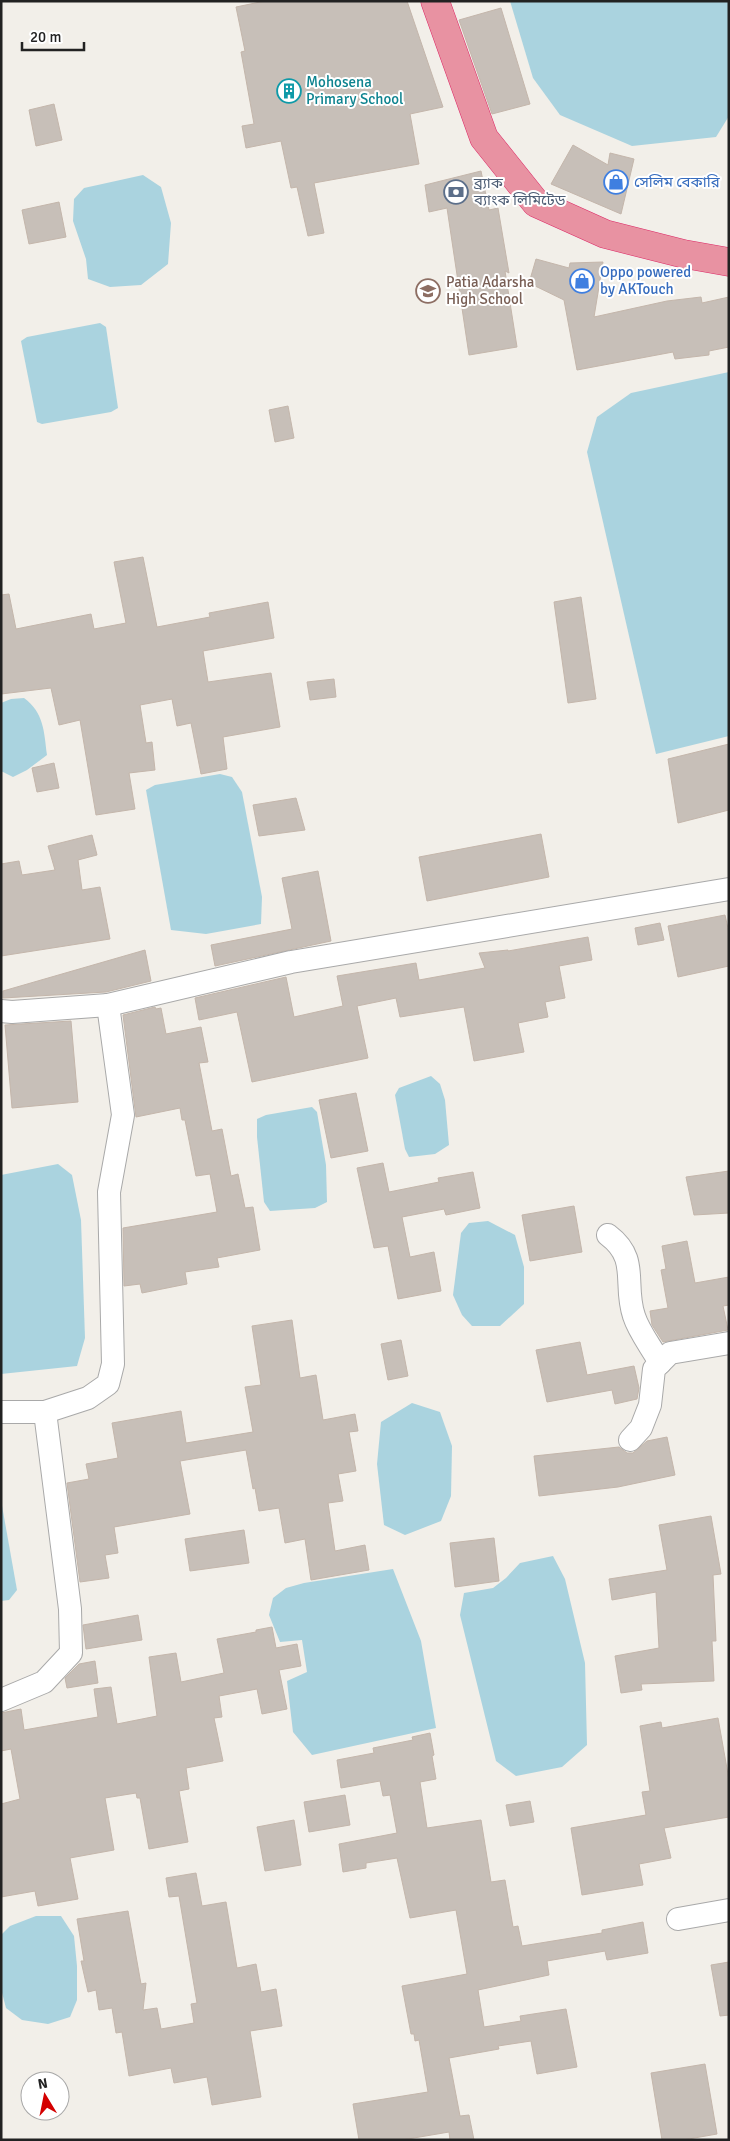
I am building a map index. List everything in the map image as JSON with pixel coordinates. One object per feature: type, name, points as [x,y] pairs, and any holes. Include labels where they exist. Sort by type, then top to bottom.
[{"type":"highway","points":[[435,1],[484,138],[536,203],[605,234],[684,254],[729,262]]},
{"type":"street","points":[[1,1011],[12,1012],[108,1005],[291,962],[729,889]]},
{"type":"street","points":[[1,1412],[45,1412],[88,1398],[108,1384],[113,1364],[109,1192],[123,1115],[108,1005]]},
{"type":"street","points":[[608,1235],[625,1252],[634,1315],[660,1363]]},
{"type":"street","points":[[630,1440],[641,1428],[650,1405],[654,1369],[670,1353],[729,1344]]},
{"type":"street","points":[[1,1700],[44,1682],[71,1652],[70,1609],[45,1412]]},
{"type":"street","points":[[678,1919],[729,1910]]},
{"type":"water","points":[[510,1],[729,1],[729,116],[716,137],[632,146],[560,115],[533,78]]},
{"type":"water","points":[[143,175],[161,187],[171,223],[168,264],[141,285],[110,287],[88,279],[86,259],[73,221],[74,199],[84,188]]},
{"type":"water","points":[[100,323],[106,327],[118,408],[111,412],[42,424],[37,422],[21,341],[27,337]]},
{"type":"water","points":[[729,372],[729,736],[656,754],[587,452],[597,417],[631,393]]},
{"type":"water","points":[[24,698],[36,710],[42,723],[47,755],[27,770],[13,777],[1,771],[1,703],[11,699]]},
{"type":"water","points":[[220,774],[232,777],[242,792],[262,897],[261,924],[206,934],[171,930],[146,790],[155,785]]},
{"type":"water","points":[[431,1076],[440,1084],[445,1100],[449,1145],[435,1154],[409,1157],[405,1149],[395,1095],[399,1088]]},
{"type":"water","points":[[312,1107],[317,1112],[326,1165],[327,1202],[315,1208],[270,1211],[264,1202],[257,1137],[257,1119],[266,1115]]},
{"type":"water","points":[[58,1164],[72,1175],[81,1220],[85,1338],[77,1366],[1,1374],[1,1175]]},
{"type":"water","points":[[488,1221],[515,1235],[524,1267],[524,1304],[500,1326],[472,1326],[462,1315],[453,1295],[461,1233],[469,1223]]},
{"type":"water","points":[[412,1403],[440,1412],[452,1446],[451,1496],[441,1521],[405,1535],[384,1525],[377,1464],[381,1422]]},
{"type":"water","points":[[1,1500],[17,1590],[9,1600],[1,1601]]},
{"type":"water","points":[[553,1556],[565,1579],[585,1663],[587,1745],[562,1767],[516,1776],[496,1761],[460,1615],[464,1593],[493,1588],[520,1563]]},
{"type":"water","points":[[393,1569],[421,1641],[436,1728],[312,1755],[293,1732],[287,1681],[307,1672],[302,1640],[280,1642],[269,1615],[273,1598],[286,1588],[304,1583]]},
{"type":"water","points":[[36,1916],[61,1916],[74,1936],[77,1966],[77,2000],[70,2017],[48,2024],[22,2020],[6,2008],[1,1989],[2,1934],[10,1926]]},
{"type":"building","points":[[265,1],[407,1],[443,107],[410,114],[419,164],[314,183],[324,233],[308,236],[297,187],[291,188],[281,141],[246,148],[242,126],[254,124],[241,52],[245,51],[236,7]]},
{"type":"building","points":[[501,8],[530,104],[492,114],[459,20]]},
{"type":"building","points":[[54,104],[62,140],[36,146],[29,110]]},
{"type":"building","points":[[573,145],[608,165],[610,153],[634,159],[621,214],[551,184]]},
{"type":"building","points":[[481,171],[489,210],[498,208],[509,273],[505,271],[517,347],[469,355],[447,208],[429,212],[425,185]]},
{"type":"building","points":[[59,202],[66,237],[29,244],[22,210]]},
{"type":"building","points":[[536,259],[569,268],[570,263],[603,262],[594,317],[667,301],[701,297],[702,303],[729,297],[729,347],[709,351],[709,355],[675,359],[673,352],[577,370],[564,300],[529,283]]},
{"type":"building","points":[[288,406],[294,438],[275,442],[269,410]]},
{"type":"building","points":[[143,557],[157,627],[210,617],[209,613],[268,602],[274,638],[203,651],[208,682],[271,673],[280,727],[223,737],[227,769],[201,774],[191,723],[177,726],[172,699],[140,705],[146,743],[152,742],[155,770],[129,773],[135,809],[96,815],[80,720],[59,725],[51,688],[1,694],[1,595],[9,594],[16,629],[91,614],[94,629],[126,623],[114,562]]},
{"type":"building","points":[[581,597],[596,699],[568,703],[554,602]]},
{"type":"building","points":[[334,679],[336,697],[310,700],[307,682]]},
{"type":"building","points":[[729,744],[729,810],[678,823],[668,759]]},
{"type":"building","points":[[54,763],[59,788],[37,792],[32,768]]},
{"type":"building","points":[[296,798],[305,830],[259,836],[253,805]]},
{"type":"building","points":[[541,834],[549,877],[427,901],[419,857]]},
{"type":"building","points":[[92,835],[97,855],[78,860],[82,890],[100,887],[110,939],[1,956],[1,864],[19,861],[22,875],[55,870],[48,846]]},
{"type":"building","points":[[318,871],[331,941],[215,966],[211,945],[292,929],[282,878]]},
{"type":"building","points":[[725,915],[729,933],[729,966],[678,977],[668,926]]},
{"type":"building","points":[[660,923],[664,940],[638,945],[635,928]]},
{"type":"building","points":[[588,937],[592,960],[559,966],[565,998],[545,1002],[548,1017],[518,1023],[524,1052],[474,1061],[464,1007],[400,1017],[396,998],[357,1006],[368,1058],[252,1082],[237,1012],[199,1020],[195,998],[286,977],[294,1017],[343,1006],[337,976],[416,963],[419,980],[485,968],[479,953],[508,951]]},
{"type":"building","points":[[145,950],[151,981],[106,992],[3,998],[3,991]]},
{"type":"building","points":[[155,1007],[156,1009],[161,1008],[166,1034],[201,1027],[208,1062],[199,1063],[212,1131],[222,1129],[231,1176],[238,1174],[245,1208],[253,1207],[260,1250],[217,1258],[219,1267],[185,1272],[187,1284],[142,1293],[140,1284],[124,1286],[123,1228],[217,1212],[210,1174],[196,1176],[185,1120],[182,1120],[180,1108],[136,1117],[123,1015]]},
{"type":"building","points":[[71,1021],[78,1102],[12,1108],[5,1025]]},
{"type":"building","points":[[356,1093],[368,1151],[331,1158],[319,1100]]},
{"type":"building","points":[[383,1163],[389,1192],[439,1182],[438,1178],[473,1172],[480,1208],[446,1215],[444,1209],[402,1217],[410,1257],[434,1252],[441,1291],[398,1299],[388,1246],[374,1248],[357,1168]]},
{"type":"building","points":[[729,1171],[729,1213],[694,1215],[686,1177]]},
{"type":"building","points":[[574,1206],[582,1252],[530,1261],[522,1215]]},
{"type":"building","points":[[687,1241],[695,1283],[729,1277],[729,1305],[723,1306],[728,1330],[663,1342],[652,1325],[650,1311],[668,1308],[661,1270],[666,1269],[662,1246]]},
{"type":"building","points":[[292,1320],[300,1378],[316,1375],[323,1420],[355,1414],[358,1431],[349,1432],[356,1471],[338,1474],[343,1501],[328,1503],[335,1551],[365,1545],[369,1570],[311,1580],[305,1539],[285,1543],[279,1508],[259,1511],[246,1450],[180,1461],[190,1514],[114,1527],[118,1553],[105,1555],[109,1578],[80,1582],[67,1483],[89,1479],[86,1464],[118,1458],[112,1423],[181,1411],[186,1443],[253,1432],[245,1387],[261,1385],[252,1326]]},
{"type":"building","points":[[401,1340],[408,1376],[388,1380],[381,1344]]},
{"type":"building","points":[[580,1342],[587,1375],[634,1366],[639,1388],[637,1399],[615,1404],[612,1390],[547,1402],[536,1350]]},
{"type":"building","points":[[667,1437],[675,1475],[618,1487],[539,1496],[534,1456],[619,1447],[627,1453],[633,1453],[647,1441]]},
{"type":"building","points":[[711,1516],[721,1574],[713,1575],[716,1641],[712,1641],[714,1681],[641,1684],[642,1690],[621,1693],[615,1656],[659,1648],[656,1592],[612,1600],[609,1579],[667,1570],[659,1525]]},
{"type":"building","points":[[244,1530],[249,1563],[190,1571],[185,1539]]},
{"type":"building","points":[[494,1538],[499,1581],[455,1587],[450,1543]]},
{"type":"building","points":[[138,1615],[142,1640],[86,1649],[83,1625]]},
{"type":"building","points":[[272,1627],[276,1648],[297,1644],[301,1666],[279,1670],[287,1709],[262,1714],[257,1689],[219,1696],[222,1717],[214,1718],[223,1761],[186,1768],[189,1789],[179,1791],[188,1842],[149,1849],[140,1798],[137,1798],[136,1793],[105,1798],[114,1850],[70,1858],[78,1899],[38,1906],[35,1891],[1,1897],[1,1804],[20,1799],[11,1749],[1,1751],[1,1713],[21,1709],[24,1730],[98,1717],[94,1689],[111,1687],[117,1724],[157,1716],[149,1657],[176,1653],[181,1682],[224,1673],[217,1639]]},
{"type":"building","points":[[95,1661],[98,1683],[67,1688],[65,1678],[79,1664]]},
{"type":"building","points":[[718,1718],[729,1780],[729,1817],[664,1828],[671,1858],[639,1864],[643,1885],[582,1895],[571,1828],[646,1815],[642,1792],[650,1791],[640,1726],[661,1722],[662,1728]]},
{"type":"building","points":[[430,1733],[436,1779],[420,1782],[427,1828],[481,1820],[491,1882],[505,1880],[513,1927],[518,1926],[522,1946],[602,1933],[602,1930],[643,1922],[648,1953],[607,1960],[605,1951],[547,1961],[549,1975],[478,1990],[484,2027],[521,2021],[520,2016],[566,2009],[577,2067],[537,2074],[531,2041],[498,2046],[499,2049],[449,2058],[460,2116],[469,2115],[474,2140],[450,2140],[449,2132],[402,2140],[359,2140],[353,2104],[428,2092],[419,2040],[415,2041],[414,2034],[411,2034],[402,1986],[467,1974],[456,1910],[410,1918],[397,1858],[366,1863],[366,1868],[343,1872],[339,1844],[397,1833],[390,1795],[383,1796],[380,1781],[341,1788],[337,1760],[374,1753],[373,1748],[413,1740],[412,1737]]},
{"type":"building","points":[[345,1795],[350,1825],[309,1832],[304,1802]]},
{"type":"building","points":[[530,1801],[534,1822],[510,1826],[506,1805]]},
{"type":"building","points":[[294,1820],[301,1865],[265,1871],[257,1827]]},
{"type":"building","points":[[196,1873],[202,1906],[226,1902],[237,1968],[256,1964],[261,1992],[276,1989],[282,2026],[250,2031],[261,2097],[212,2105],[207,2077],[174,2083],[171,2068],[129,2076],[122,2032],[116,2033],[112,2008],[99,2010],[96,1990],[88,1992],[81,1961],[84,1961],[77,1919],[128,1911],[141,1984],[146,1983],[143,2010],[157,2008],[161,2029],[194,2023],[191,2004],[197,2003],[179,1896],[169,1897],[166,1878]]},
{"type":"building","points":[[729,1962],[729,2015],[720,2016],[711,1965]]},
{"type":"building","points":[[705,2064],[717,2134],[683,2140],[662,2140],[651,2073]]},
{"type":"place","name":"Mohosena Primary School","points":[[289,91]]},
{"type":"place","name":"সেলিম বেকারি","points":[[616,182]]},
{"type":"place","name":"ব্র্যাক ব্যাংক লিমিটেড","points":[[456,192]]},
{"type":"place","name":"Oppo powered by AKTouch","points":[[582,281]]},
{"type":"place","name":"Patia Adarsha High School","points":[[428,291]]}]
